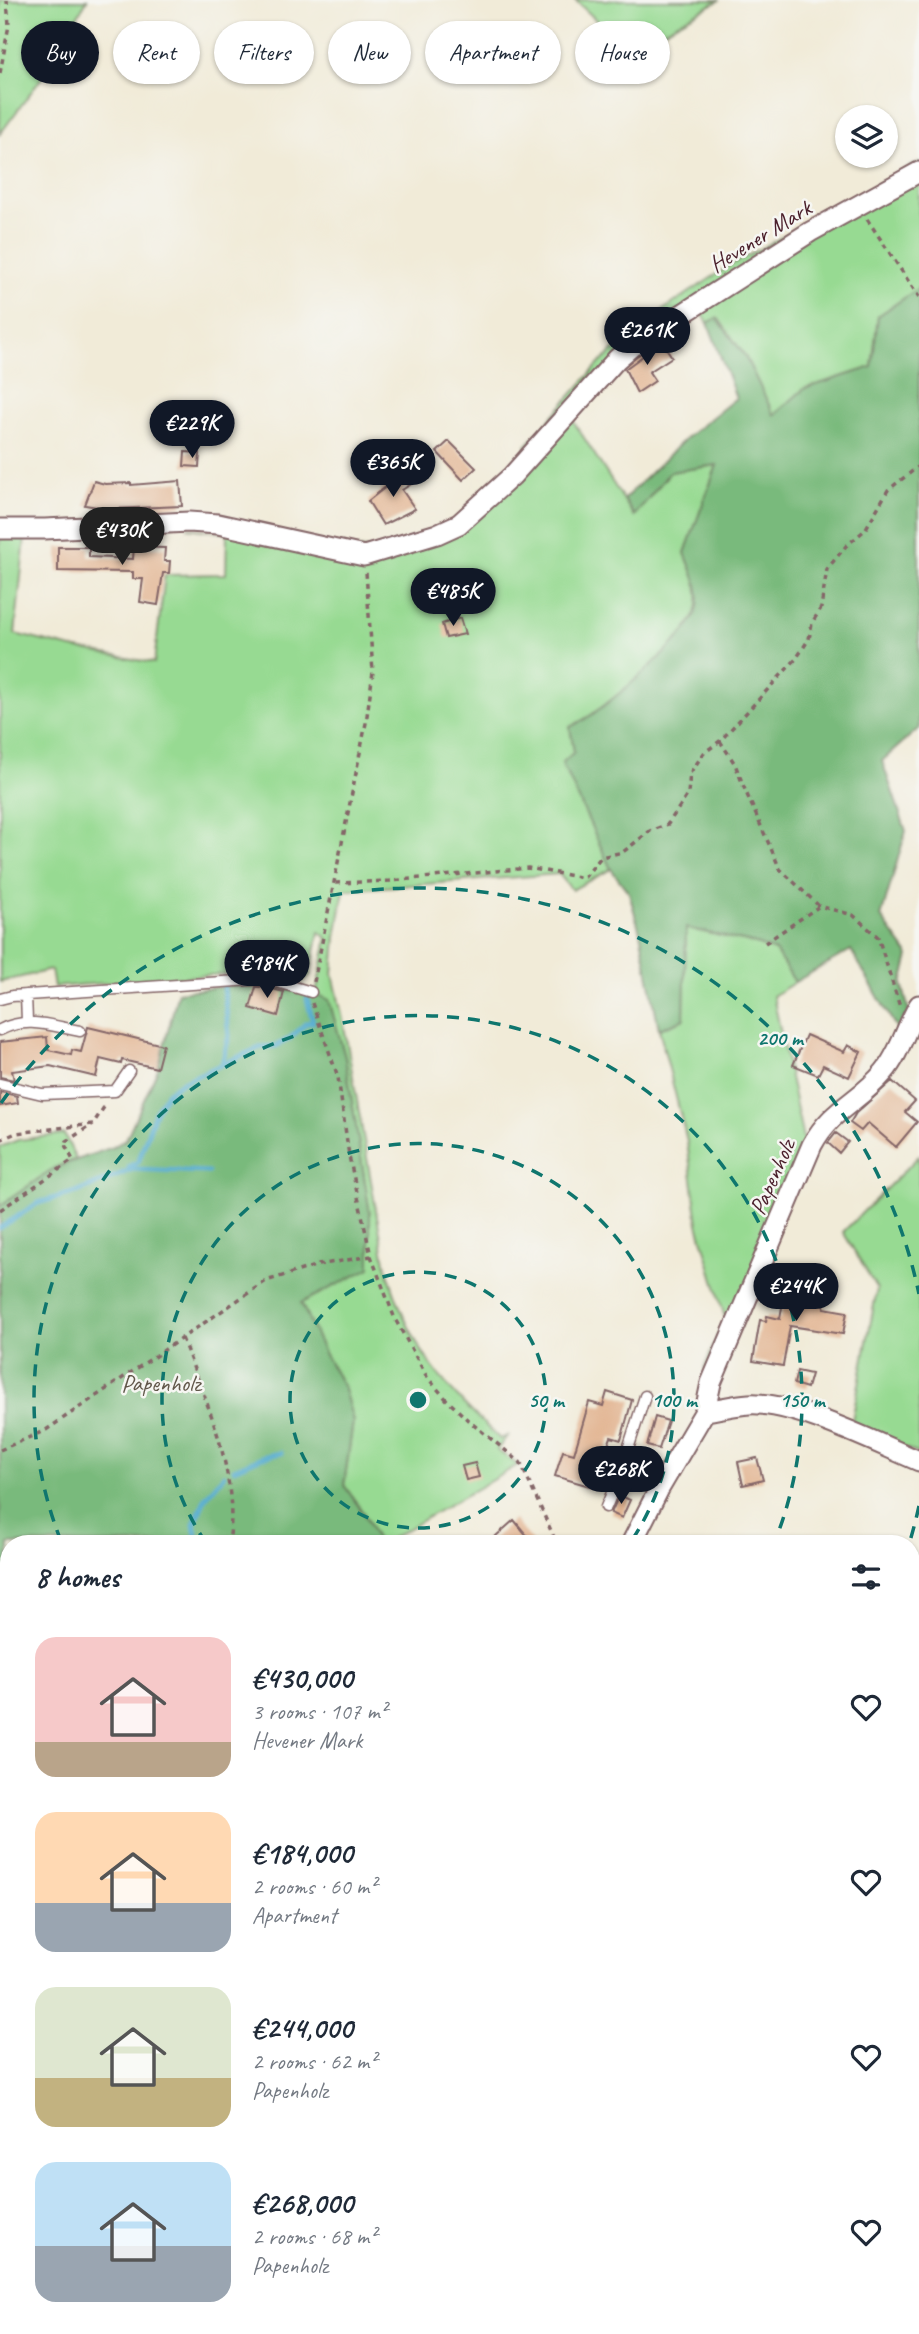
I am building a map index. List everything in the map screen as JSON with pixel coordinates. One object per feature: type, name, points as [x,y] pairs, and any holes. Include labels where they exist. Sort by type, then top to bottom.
[{"type":"street","name":"Hevener Mark","points":[[0,529],[218,524],[364,556],[437,534],[460,524],[512,476],[623,354],[733,280],[919,172]]},
{"type":"street","name":"Papenholz","points":[[636,1535],[705,1411],[712,1383],[812,1145],[825,1124],[883,1073],[895,1057],[916,1011]]},
{"type":"street","points":[[705,1411],[750,1404],[787,1409],[836,1426],[919,1461]]},
{"type":"lane","points":[[0,999],[267,979],[311,992]]},
{"type":"lane","points":[[26,995],[27,1021]]},
{"type":"lane","points":[[0,1030],[27,1021],[80,1031]]},
{"type":"lane","points":[[0,1084],[42,1094],[115,1091],[129,1071]]},
{"type":"lane","points":[[606,1507],[620,1474],[645,1396]]},
{"type":"lane","points":[[620,1474],[659,1489]]},
{"type":"path","points":[[0,74],[9,25],[7,0]]},
{"type":"path","points":[[858,205],[919,297]]},
{"type":"path","points":[[335,883],[390,881],[528,868],[584,878],[601,857],[623,852],[650,831],[668,824],[688,794],[690,773],[704,753],[720,741],[796,659],[809,639],[812,623],[821,608],[827,569],[846,546],[865,530],[888,490],[919,466]]},
{"type":"path","points":[[364,556],[373,672],[366,723],[311,992],[312,1006],[338,1077],[349,1156],[371,1256],[395,1319],[427,1377],[447,1400],[520,1462],[553,1535]]},
{"type":"path","points":[[720,741],[735,764],[754,814],[780,869],[819,906],[853,915],[878,937],[898,1005],[916,1011]]},
{"type":"path","points":[[765,943],[819,906]]},
{"type":"path","points":[[0,1210],[73,1160],[64,1143],[93,1124],[115,1091]]},
{"type":"path","points":[[0,1140],[16,1133],[93,1124]]},
{"type":"path","points":[[0,1450],[46,1430],[266,1281],[318,1265],[371,1256]]},
{"type":"path","points":[[182,1338],[221,1443],[230,1476],[233,1504],[230,1535]]},
{"type":"green space","points":[[0,0],[87,0],[75,21],[21,21],[21,84],[37,84],[0,134]]},
{"type":"green space","points":[[575,0],[720,0],[670,27],[670,21],[597,21]]},
{"type":"green space","points":[[919,162],[919,288],[878,316],[872,367],[804,389],[774,416],[745,356],[718,318],[708,323],[702,313],[674,331],[665,319],[570,416],[634,516],[670,472],[717,465],[685,553],[699,596],[692,621],[669,649],[638,678],[595,713],[570,727],[574,752],[563,763],[611,869],[572,890],[559,874],[344,890],[333,974],[385,1262],[404,1317],[428,1360],[442,1380],[478,1418],[500,1439],[507,1436],[497,1450],[518,1465],[397,1535],[374,1535],[364,1514],[344,1485],[353,1421],[343,1386],[301,1303],[370,1214],[345,1057],[329,1000],[316,994],[327,938],[319,932],[310,975],[302,982],[250,972],[54,987],[51,970],[0,982],[0,538],[25,538],[15,634],[154,663],[165,575],[226,574],[227,533],[187,528],[371,550],[371,573],[376,562],[440,540],[528,450],[526,446],[599,364],[645,322],[729,266]]},
{"type":"green space","points":[[919,288],[919,728],[882,761],[906,831],[881,917],[909,956],[902,984],[909,1011],[897,1029],[851,950],[795,982],[775,951],[686,928],[684,1019],[659,1029],[640,932],[629,893],[611,869],[562,763],[574,752],[570,727],[595,713],[638,678],[669,649],[692,621],[699,596],[685,553],[717,465],[670,472],[634,516],[624,499],[686,438],[736,398],[708,323],[717,318],[745,356],[774,415],[804,389],[872,367],[878,316]]},
{"type":"green space","points":[[686,928],[775,951],[795,982],[773,996],[806,1153],[709,1375],[704,1368],[725,1318],[698,1224],[687,1141],[659,1029],[684,1019]]},
{"type":"green space","name":"Papenholz","points":[[256,983],[316,994],[329,1000],[345,1057],[370,1214],[370,1268],[301,1303],[343,1386],[353,1421],[344,1485],[364,1514],[374,1535],[0,1535],[0,1206],[54,1168],[113,1147],[126,1139],[158,1069],[178,992]]},
{"type":"green space","points":[[64,1134],[76,1159],[54,1168],[0,1206],[0,1147],[18,1140]]},
{"type":"green space","points":[[919,1156],[919,1454],[851,1426],[877,1289],[843,1232]]},
{"type":"building","points":[[662,342],[672,357],[649,372],[655,381],[637,393],[625,369]]},
{"type":"building","points":[[449,441],[476,468],[463,480],[437,452]]},
{"type":"building","points":[[185,452],[200,453],[199,467],[184,466]]},
{"type":"building","points":[[405,469],[413,483],[402,490],[415,509],[383,525],[368,501],[392,482],[389,478]]},
{"type":"building","points":[[94,481],[131,485],[180,481],[182,506],[110,509],[85,505]]},
{"type":"building","points":[[58,547],[89,547],[89,557],[133,559],[134,547],[165,548],[164,561],[170,561],[169,573],[163,573],[158,605],[140,602],[143,579],[133,579],[133,572],[58,571]]},
{"type":"building","points":[[460,618],[465,634],[446,638],[442,624]]},
{"type":"building","points":[[256,987],[284,992],[278,1016],[250,1008]]},
{"type":"building","points":[[88,1027],[163,1045],[157,1068],[122,1060],[121,1064],[100,1059],[96,1077],[50,1066],[12,1071],[14,1080],[0,1077],[0,1042],[47,1037],[48,1050],[71,1055],[72,1050],[81,1052]]},
{"type":"building","points":[[806,1035],[844,1052],[848,1045],[861,1052],[849,1077],[823,1065],[818,1075],[793,1065]]},
{"type":"building","points":[[892,1081],[915,1101],[905,1112],[917,1122],[896,1147],[868,1123],[861,1131],[850,1123],[856,1113]]},
{"type":"building","points":[[0,1092],[17,1096],[18,1103],[0,1106]]},
{"type":"building","points":[[836,1133],[848,1142],[839,1153],[828,1143]]},
{"type":"building","points":[[816,1277],[828,1280],[823,1297],[824,1308],[847,1312],[843,1334],[790,1326],[783,1366],[753,1361],[760,1320],[766,1321],[767,1316],[780,1319],[785,1290],[810,1295]]},
{"type":"building","points":[[797,1371],[811,1374],[807,1388],[794,1384]]},
{"type":"building","points":[[607,1392],[632,1400],[621,1440],[611,1437],[593,1487],[555,1476],[563,1451],[574,1454],[589,1402],[603,1406]]},
{"type":"building","points":[[655,1417],[668,1421],[659,1449],[647,1446]]},
{"type":"building","points":[[757,1458],[763,1480],[743,1485],[738,1462]]},
{"type":"building","points":[[475,1463],[479,1477],[466,1480],[462,1466]]},
{"type":"building","points":[[619,1495],[630,1500],[622,1518],[611,1513]]},
{"type":"building","points":[[514,1520],[526,1535],[497,1535]]},
{"type":"waterway","points":[[222,1064],[229,1036],[223,981]]},
{"type":"waterway","points":[[0,1228],[38,1203],[80,1191],[128,1171],[130,1166],[138,1162],[155,1112],[167,1093],[180,1083],[261,1047],[276,1046],[289,1039],[306,1023],[313,1022],[307,999]]},
{"type":"waterway","points":[[128,1171],[208,1172]]},
{"type":"waterway","points":[[234,1469],[262,1457],[281,1453]]},
{"type":"waterway","points":[[196,1535],[194,1524],[206,1497],[224,1475]]}]
